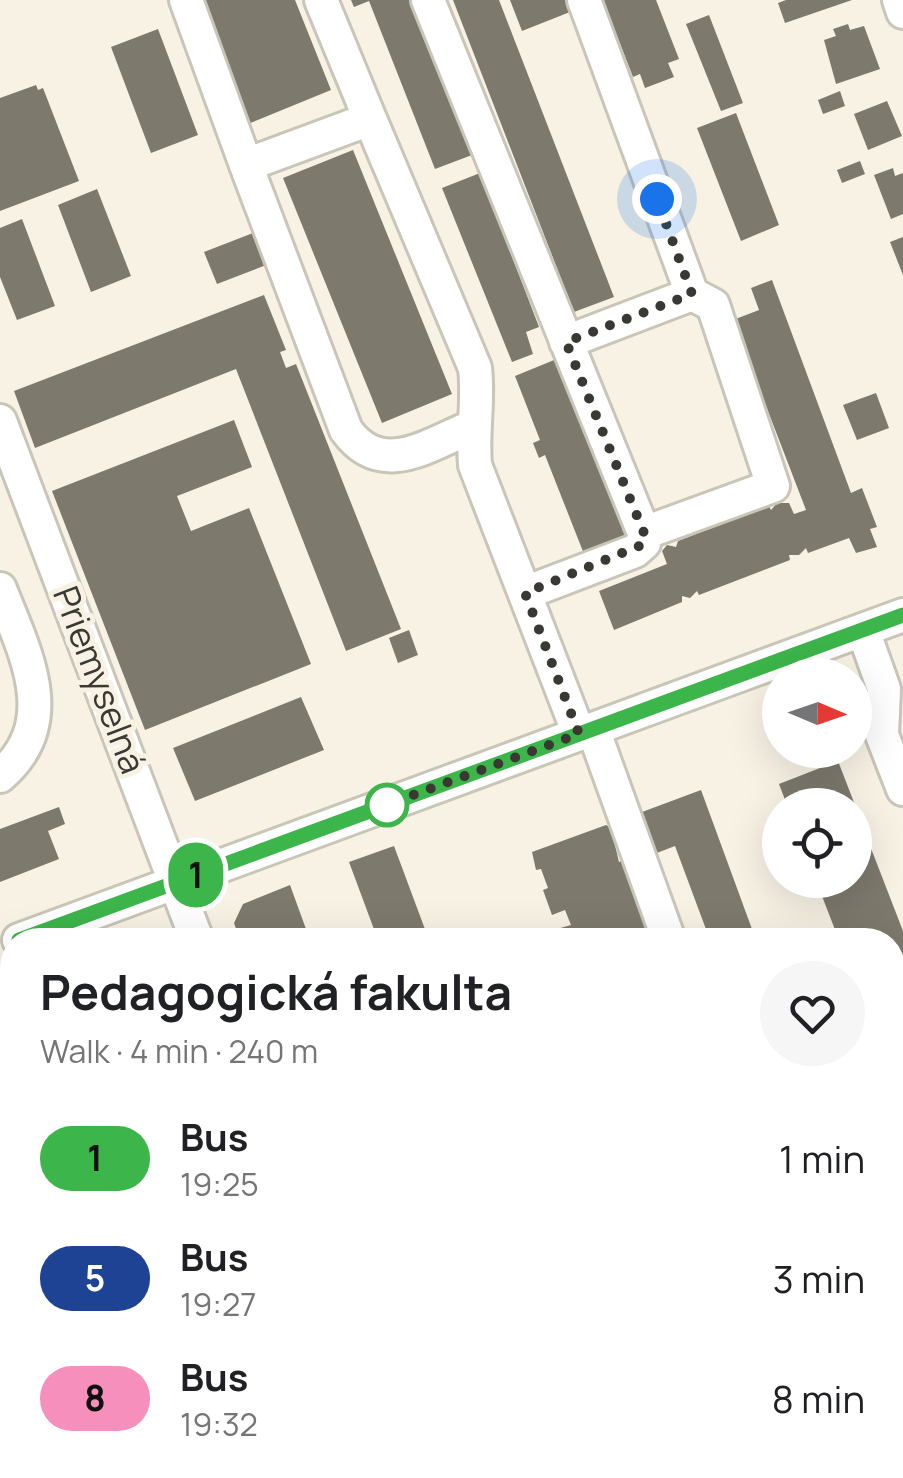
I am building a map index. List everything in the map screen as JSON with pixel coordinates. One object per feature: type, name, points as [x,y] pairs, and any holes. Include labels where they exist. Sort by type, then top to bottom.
[{"type":"street","points":[[186,0],[346,430],[359,448],[380,457],[398,456],[474,426]]},
{"type":"street","points":[[321,0],[474,368],[480,402],[474,426],[475,464],[664,928]]},
{"type":"street","points":[[428,0],[644,533],[644,544],[636,551],[525,593]]},
{"type":"street","points":[[584,0],[692,294]]},
{"type":"street","points":[[898,0],[903,12]]},
{"type":"street","points":[[246,164],[370,119]]},
{"type":"street","points":[[566,342],[692,294],[704,296],[713,305],[772,486],[644,533]]},
{"type":"street","name":"Priemyselná","points":[[0,421],[193,928]]},
{"type":"street","points":[[0,589],[37,691],[34,729],[17,762],[0,776]]},
{"type":"street","points":[[52,928],[903,615]]},
{"type":"street","points":[[863,630],[884,689],[882,735],[903,789]]},
{"type":"building","points":[[198,0],[295,0],[331,90],[248,124]]},
{"type":"building","points":[[351,0],[412,0],[472,155],[435,169],[369,1],[354,7]]},
{"type":"building","points":[[453,0],[499,0],[614,297],[574,312]]},
{"type":"building","points":[[510,0],[571,0],[575,10],[522,31]]},
{"type":"building","points":[[603,0],[656,0],[679,59],[668,63],[674,77],[645,88],[640,74],[633,77]]},
{"type":"building","points":[[852,0],[785,23],[778,3]]},
{"type":"building","points":[[709,15],[743,103],[721,111],[686,24]]},
{"type":"building","points":[[848,24],[850,30],[864,26],[880,69],[836,84],[824,40],[836,36],[833,29]]},
{"type":"building","points":[[158,29],[198,135],[151,153],[111,47]]},
{"type":"building","points":[[36,85],[38,90],[43,88],[79,181],[0,211],[0,98]]},
{"type":"building","points":[[840,91],[845,106],[823,114],[818,100]]},
{"type":"building","points":[[887,101],[902,136],[868,150],[854,114]]},
{"type":"building","points":[[736,113],[779,225],[741,241],[697,128]]},
{"type":"building","points":[[353,150],[452,394],[382,423],[283,178]]},
{"type":"building","points":[[860,161],[865,174],[842,183],[837,170]]},
{"type":"building","points":[[893,168],[895,176],[903,173],[903,214],[891,219],[874,175]]},
{"type":"building","points":[[480,173],[539,327],[526,332],[533,354],[512,362],[442,188]]},
{"type":"building","points":[[97,189],[131,276],[91,292],[58,205]]},
{"type":"building","points":[[22,219],[55,306],[17,320],[0,277],[0,228]]},
{"type":"building","points":[[253,233],[266,265],[217,284],[204,252]]},
{"type":"building","points":[[903,237],[903,275],[890,242]]},
{"type":"building","points":[[772,280],[851,493],[862,488],[877,527],[870,529],[877,547],[856,553],[849,538],[808,553],[806,548],[799,555],[789,555],[790,560],[699,595],[697,591],[690,598],[682,596],[682,602],[614,630],[599,591],[667,564],[662,551],[667,545],[676,547],[678,541],[769,506],[771,510],[777,503],[789,503],[794,514],[806,510],[733,320],[759,310],[751,288]]},
{"type":"building","points":[[264,295],[286,350],[280,352],[286,368],[296,364],[401,629],[346,651],[236,369],[35,448],[14,391]]},
{"type":"building","points":[[559,358],[629,536],[584,554],[545,455],[539,458],[533,443],[540,440],[515,376]]},
{"type":"building","points":[[876,393],[889,428],[857,440],[843,405]]},
{"type":"building","points":[[234,420],[252,467],[177,496],[191,531],[249,508],[311,664],[145,730],[52,491]]},
{"type":"building","points":[[409,630],[418,655],[398,663],[389,638]]},
{"type":"building","points":[[301,697],[324,750],[195,801],[173,748]]},
{"type":"building","points":[[820,768],[841,768],[848,788],[781,788],[779,784]]},
{"type":"building","points":[[701,790],[752,928],[706,928],[675,846],[649,856],[634,815]]},
{"type":"building","points":[[59,807],[65,824],[48,831],[59,859],[0,882],[0,829]]},
{"type":"building","points":[[606,825],[611,828],[619,862],[624,860],[650,928],[560,928],[571,925],[565,910],[552,915],[543,890],[548,888],[541,869],[536,870],[532,852]]},
{"type":"building","points":[[394,846],[425,928],[374,928],[349,862]]},
{"type":"building","points":[[872,851],[902,928],[834,928],[823,898],[872,898]]},
{"type":"building","points":[[290,885],[306,928],[236,928],[234,923],[243,904]]},
{"type":"bus line","name":"1","points":[[53,928],[903,615]]},
{"type":"route","points":[[387,805],[375,809],[579,734],[525,593],[636,551],[644,544],[644,533],[566,342],[692,294],[657,199]]}]
